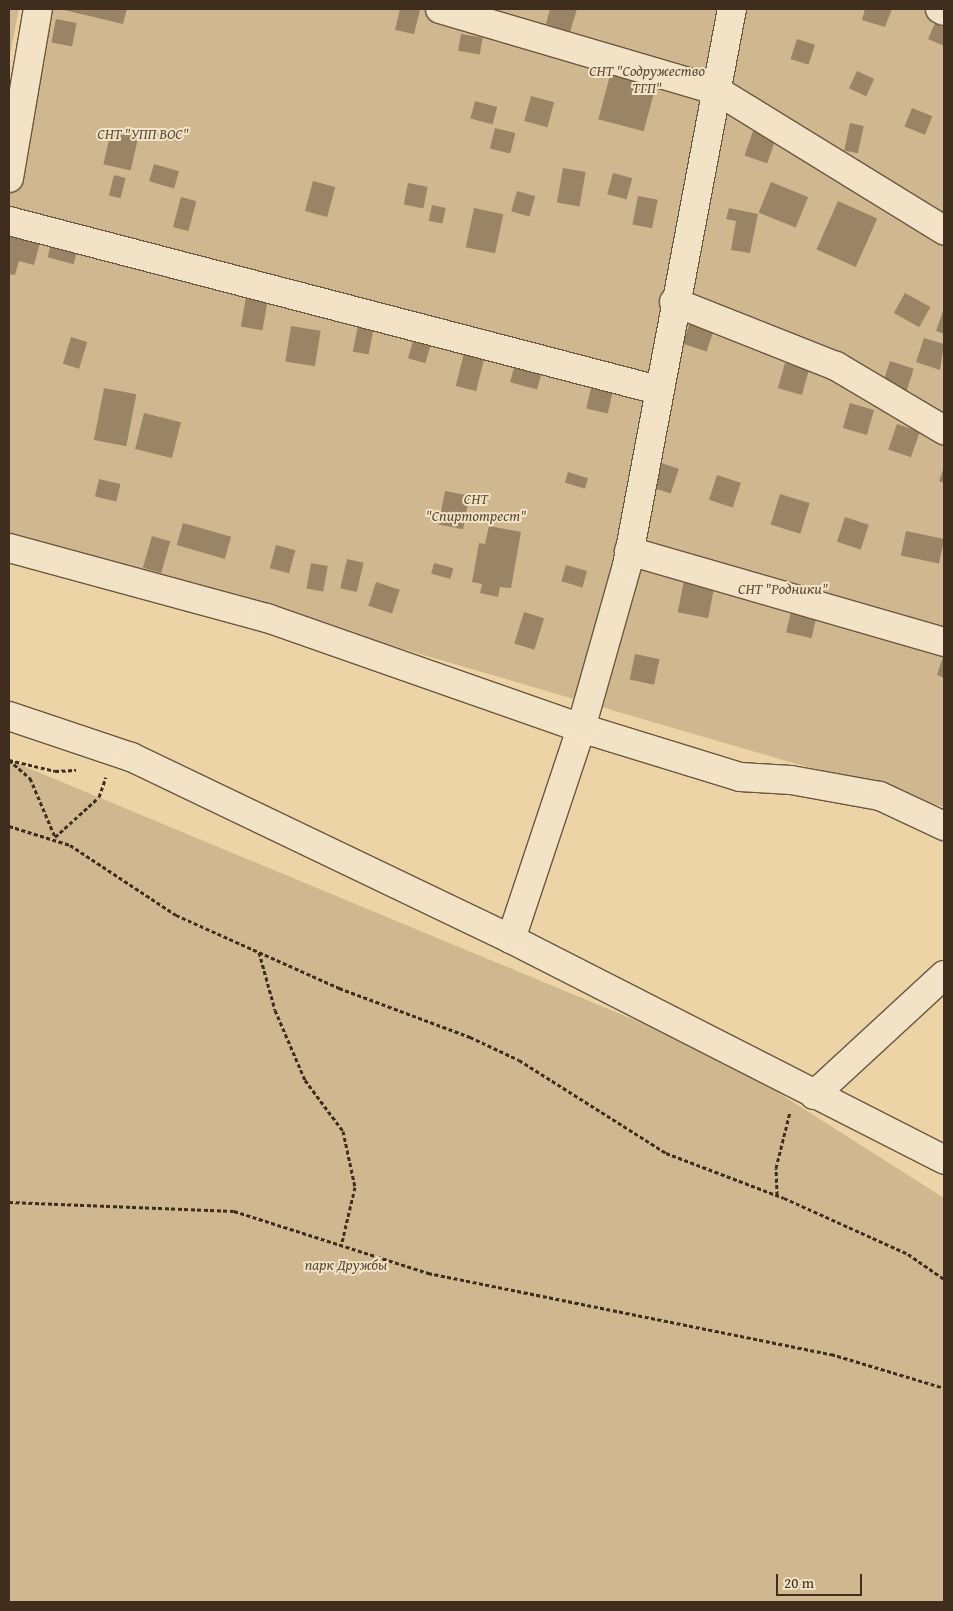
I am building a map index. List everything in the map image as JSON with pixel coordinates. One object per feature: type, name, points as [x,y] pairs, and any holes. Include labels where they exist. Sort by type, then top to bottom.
[{"type":"street","points":[[9,178],[38,9]]},
{"type":"street","points":[[440,9],[716,90],[944,230]]},
{"type":"street","points":[[511,939],[581,728],[629,552],[674,302],[732,9]]},
{"type":"street","points":[[940,9],[944,11]]},
{"type":"street","points":[[9,221],[658,390]]},
{"type":"street","points":[[674,302],[836,366],[944,430]]},
{"type":"street","points":[[9,548],[267,618],[581,728],[740,777],[791,780],[880,796],[944,826]]},
{"type":"street","points":[[629,552],[944,642]]},
{"type":"street","points":[[9,716],[131,757],[511,939],[944,1160]]},
{"type":"street","points":[[814,1095],[944,975]]},
{"type":"path","points":[[9,760],[56,771],[82,770]]},
{"type":"path","points":[[9,760],[30,778],[55,837]]},
{"type":"path","points":[[55,837],[100,797],[108,769]]},
{"type":"path","points":[[9,826],[55,837],[176,915],[339,988],[470,1037],[519,1060],[666,1153],[777,1195],[908,1254],[944,1279]]},
{"type":"path","points":[[259,952],[275,1010],[305,1080],[343,1131],[355,1186],[342,1242]]},
{"type":"path","points":[[777,1195],[776,1168],[786,1118],[796,1104],[814,1095]]},
{"type":"path","points":[[9,1202],[234,1211],[342,1242],[428,1273],[831,1354],[944,1388]]},
{"type":"green space","points":[[9,9],[19,9],[9,60]]},
{"type":"green space","points":[[35,9],[944,9],[944,807],[9,534],[9,152]]},
{"type":"green space","name":"парк Дружбы","points":[[9,760],[719,1055],[944,1198],[944,1602],[9,1602]]},
{"type":"building","points":[[60,9],[127,9],[123,24]]},
{"type":"building","points":[[400,9],[420,10],[414,34],[395,30]]},
{"type":"building","points":[[550,9],[577,9],[570,32],[546,24]]},
{"type":"building","points":[[865,9],[892,9],[885,27],[862,20]]},
{"type":"building","points":[[56,19],[77,23],[72,47],[51,43]]},
{"type":"building","points":[[935,23],[944,28],[944,46],[928,39]]},
{"type":"building","points":[[461,34],[483,38],[480,55],[458,51]]},
{"type":"building","points":[[797,39],[815,45],[809,65],[791,59]]},
{"type":"building","points":[[612,68],[657,80],[644,131],[598,119]]},
{"type":"building","points":[[857,71],[874,79],[866,96],[849,88]]},
{"type":"building","points":[[531,96],[554,102],[547,127],[524,121]]},
{"type":"building","points":[[475,101],[497,107],[493,124],[470,118]]},
{"type":"building","points":[[912,108],[932,116],[925,135],[905,127]]},
{"type":"building","points":[[850,123],[864,126],[858,153],[844,150]]},
{"type":"building","points":[[495,128],[515,133],[510,153],[490,148]]},
{"type":"building","points":[[111,131],[138,137],[131,170],[103,164]]},
{"type":"building","points":[[753,131],[776,139],[767,163],[745,156]]},
{"type":"building","points":[[154,164],[179,171],[174,188],[149,181]]},
{"type":"building","points":[[563,168],[586,172],[580,206],[557,202]]},
{"type":"building","points":[[613,173],[632,178],[627,199],[607,194]]},
{"type":"building","points":[[114,175],[126,178],[121,198],[109,195]]},
{"type":"building","points":[[313,181],[335,187],[327,217],[305,211]]},
{"type":"building","points":[[771,182],[808,197],[796,228],[759,213]]},
{"type":"building","points":[[408,183],[428,187],[423,208],[404,205]]},
{"type":"building","points":[[517,191],[535,196],[529,216],[511,211]]},
{"type":"building","points":[[638,196],[658,200],[652,228],[632,224]]},
{"type":"building","points":[[181,197],[196,201],[188,231],[173,227]]},
{"type":"building","points":[[838,201],[877,218],[856,267],[816,249]]},
{"type":"building","points":[[432,205],[446,208],[442,224],[429,221]]},
{"type":"building","points":[[474,208],[503,214],[495,253],[466,247]]},
{"type":"building","points":[[729,208],[758,214],[750,253],[731,250],[736,221],[726,219]]},
{"type":"building","points":[[9,222],[43,231],[34,265],[19,261],[15,275],[9,274]]},
{"type":"building","points":[[53,237],[79,244],[74,264],[48,257]]},
{"type":"building","points":[[905,293],[930,307],[919,327],[894,313]]},
{"type":"building","points":[[246,297],[268,301],[262,330],[241,327]]},
{"type":"building","points":[[944,308],[944,334],[936,331]]},
{"type":"building","points":[[691,319],[715,327],[707,351],[683,344]]},
{"type":"building","points":[[358,325],[374,328],[369,355],[353,352]]},
{"type":"building","points":[[291,326],[321,331],[315,366],[285,362]]},
{"type":"building","points":[[71,337],[87,342],[79,369],[63,364]]},
{"type":"building","points":[[924,338],[944,344],[940,370],[916,362]]},
{"type":"building","points":[[413,341],[430,346],[425,363],[408,358]]},
{"type":"building","points":[[464,353],[484,358],[476,391],[456,386]]},
{"type":"building","points":[[890,361],[914,369],[906,393],[882,386]]},
{"type":"building","points":[[785,363],[809,370],[802,395],[778,388]]},
{"type":"building","points":[[515,364],[542,371],[537,390],[510,382]]},
{"type":"building","points":[[104,388],[136,394],[126,446],[94,440]]},
{"type":"building","points":[[591,388],[612,393],[608,413],[586,408]]},
{"type":"building","points":[[850,403],[874,410],[867,435],[843,428]]},
{"type":"building","points":[[144,413],[181,422],[172,458],[135,449]]},
{"type":"building","points":[[897,424],[920,432],[911,457],[888,450]]},
{"type":"building","points":[[655,461],[679,469],[671,493],[647,486]]},
{"type":"building","points":[[944,467],[944,483],[939,481]]},
{"type":"building","points":[[568,472],[588,478],[585,489],[565,483]]},
{"type":"building","points":[[717,475],[741,483],[733,507],[709,500]]},
{"type":"building","points":[[99,479],[120,484],[116,501],[95,497]]},
{"type":"building","points":[[445,491],[470,496],[463,529],[439,524]]},
{"type":"building","points":[[780,494],[810,503],[800,534],[771,525]]},
{"type":"building","points":[[845,517],[869,525],[861,549],[837,542]]},
{"type":"building","points":[[183,523],[231,537],[225,559],[177,545]]},
{"type":"building","points":[[489,526],[521,532],[511,588],[500,587],[498,597],[480,593],[482,584],[472,582],[479,543],[485,544]]},
{"type":"building","points":[[906,531],[944,539],[939,564],[901,555]]},
{"type":"building","points":[[152,536],[170,541],[161,573],[143,568]]},
{"type":"building","points":[[276,545],[295,550],[289,573],[270,568]]},
{"type":"building","points":[[347,559],[364,563],[357,592],[340,588]]},
{"type":"building","points":[[311,563],[328,566],[323,592],[306,589]]},
{"type":"building","points":[[434,563],[453,568],[450,579],[431,574]]},
{"type":"building","points":[[566,565],[587,571],[582,587],[561,581]]},
{"type":"building","points":[[685,575],[715,581],[708,618],[678,612]]},
{"type":"building","points":[[376,582],[400,590],[392,614],[368,606]]},
{"type":"building","points":[[792,607],[817,613],[811,638],[786,632]]},
{"type":"building","points":[[524,612],[544,618],[534,650],[514,644]]},
{"type":"building","points":[[635,654],[659,659],[654,685],[630,679]]},
{"type":"building","points":[[944,654],[944,678],[937,675]]},
{"type":"park label","name":"СНТ \"Содружество ТГП\"","points":[[647,78]]},
{"type":"park label","name":"СНТ \"УПП ВОС\"","points":[[143,134]]},
{"type":"park label","name":"СНТ \"Спиртотрест\"","points":[[476,506]]},
{"type":"park label","name":"СНТ \"Родники\"","points":[[783,589]]}]
